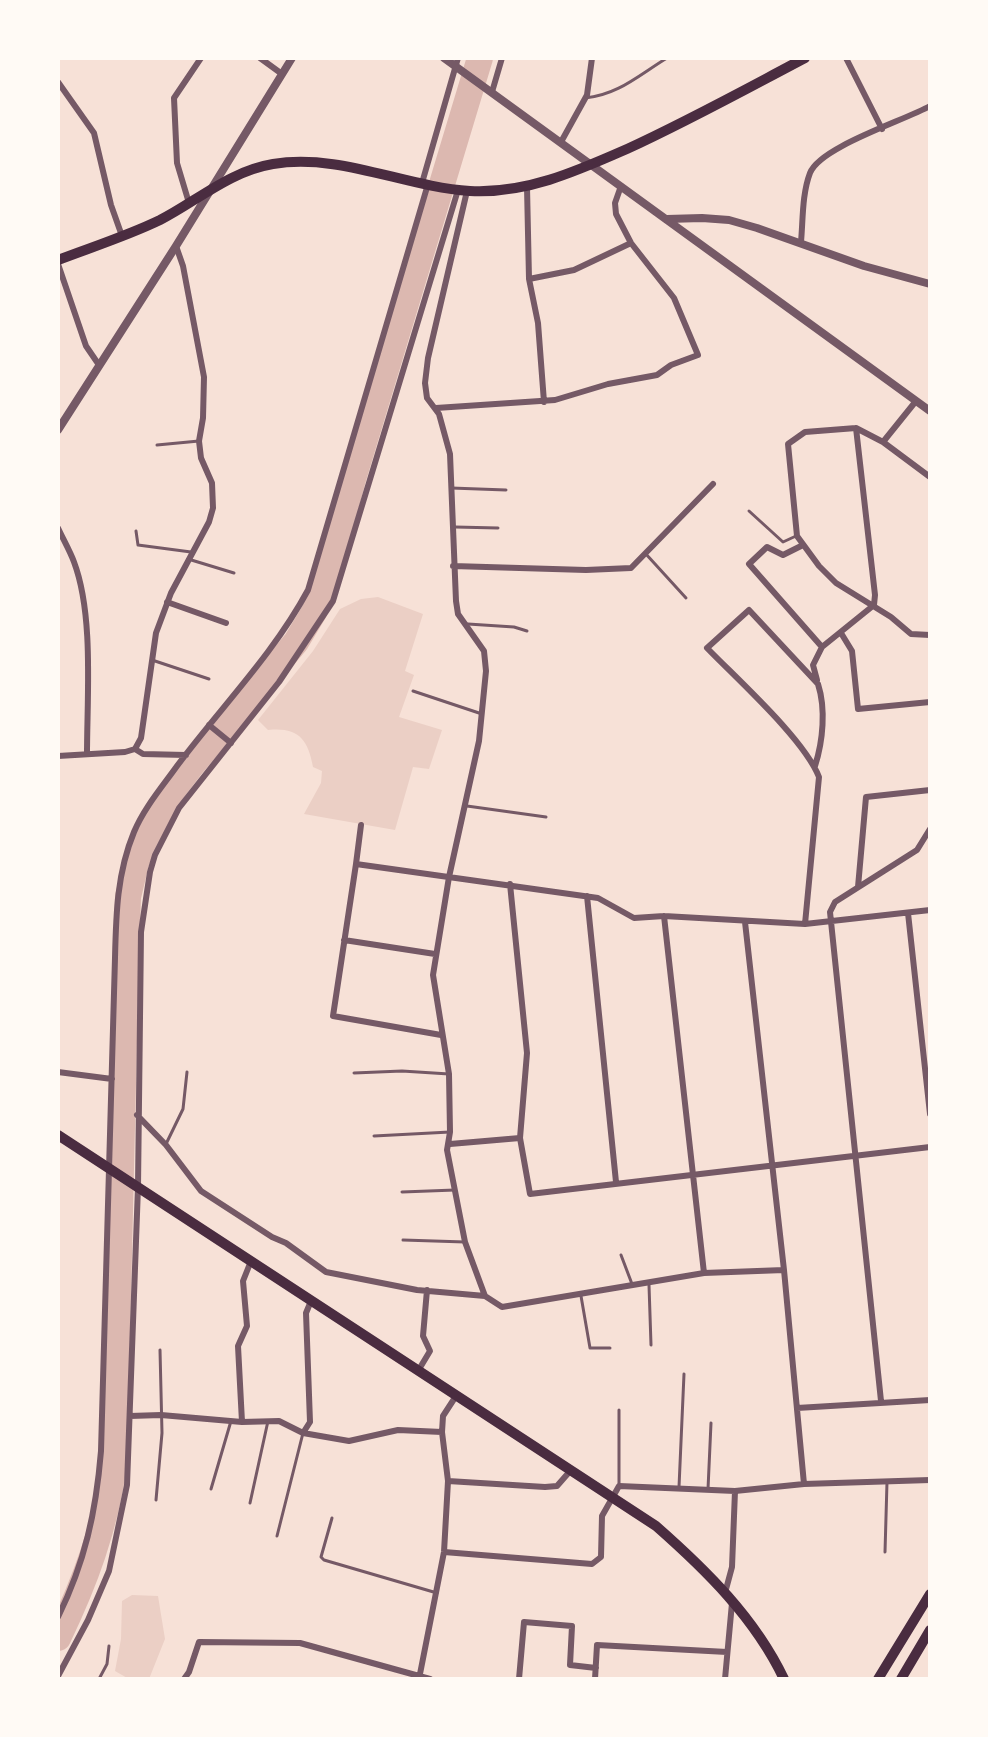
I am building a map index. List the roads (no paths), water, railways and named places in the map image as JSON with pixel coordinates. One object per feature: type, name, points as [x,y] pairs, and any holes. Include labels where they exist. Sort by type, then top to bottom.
[{"type":"main road","points":[[58,262],[159,220],[233,176],[256,167],[291,162],[331,164],[459,190],[497,191],[527,187],[592,164],[682,123],[805,58]]},
{"type":"main road","points":[[58,1135],[656,1526],[701,1567],[728,1597],[755,1630],[784,1679]]},
{"type":"main road","points":[[878,1679],[930,1594]]},
{"type":"main road","points":[[901,1679],[930,1630]]},
{"type":"street","points":[[189,203],[177,163],[174,98],[201,58]]},
{"type":"street","points":[[260,58],[282,74]]},
{"type":"street","points":[[58,430],[292,58]]},
{"type":"street","points":[[444,58],[459,65],[930,411]]},
{"type":"street","points":[[489,90],[502,58]]},
{"type":"street","points":[[561,142],[585,98],[592,58]]},
{"type":"street","points":[[846,58],[882,129]]},
{"type":"street","points":[[58,1617],[85,1556],[97,1500],[103,1405],[117,894],[123,866],[135,831],[153,798],[289,626],[308,590],[459,65]]},
{"type":"street","points":[[58,82],[94,133],[111,205],[122,236]]},
{"type":"street","points":[[801,242],[807,183],[815,164],[833,149],[930,106]]},
{"type":"street","points":[[435,408],[544,402],[608,384],[657,375],[671,365],[698,355],[674,298],[631,243],[616,214],[615,203],[621,186]]},
{"type":"street","points":[[527,187],[529,279],[538,323],[544,402]]},
{"type":"street","points":[[459,190],[425,383],[427,398],[435,408],[450,454],[453,566],[458,614],[484,651],[486,671],[482,714],[433,975],[449,1074],[450,1144],[447,1150],[465,1242],[485,1296]]},
{"type":"street","points":[[58,1676],[88,1620],[109,1571],[127,1485],[138,1187],[141,932],[150,872],[155,855],[179,808],[279,682],[333,601],[459,190]]},
{"type":"street","points":[[667,219],[729,220],[864,266],[930,284]]},
{"type":"street","points":[[529,279],[574,270],[631,243]]},
{"type":"street","points":[[58,756],[135,749],[141,738],[156,633],[167,602],[209,522],[213,508],[212,483],[201,458],[199,441],[204,377],[183,266],[176,246]]},
{"type":"street","points":[[58,262],[86,346],[99,365]]},
{"type":"street","points":[[883,442],[916,401]]},
{"type":"street","points":[[815,766],[822,746],[821,694],[813,665],[822,647],[874,605],[856,428]]},
{"type":"street","points":[[930,477],[883,442],[856,428],[805,432],[788,444],[797,536],[803,545],[836,583],[862,601],[874,605],[911,634],[930,635]]},
{"type":"street","points":[[453,566],[631,568],[713,484]]},
{"type":"street","points":[[58,528],[75,564],[84,607],[88,678],[87,754]]},
{"type":"street","points":[[803,545],[783,555],[767,547],[749,564],[822,647]]},
{"type":"street","points":[[167,602],[226,623]]},
{"type":"street","points":[[805,924],[819,777],[815,766],[790,735],[707,648],[749,610],[818,684]]},
{"type":"street","points":[[841,633],[852,651],[858,709],[930,702]]},
{"type":"street","points":[[210,727],[229,742]]},
{"type":"street","points":[[135,749],[143,754],[186,755]]},
{"type":"street","points":[[858,887],[866,797],[930,790]]},
{"type":"street","points":[[361,825],[333,1016],[441,1035]]},
{"type":"street","points":[[881,1401],[829,921],[835,902],[917,850],[929,833]]},
{"type":"street","points":[[356,864],[598,898],[634,918],[664,916],[805,924],[930,910]]},
{"type":"street","points":[[510,884],[527,1053],[520,1138],[530,1194],[930,1147]]},
{"type":"street","points":[[587,896],[616,1182]]},
{"type":"street","points":[[908,913],[930,1114]]},
{"type":"street","points":[[664,916],[704,1273]]},
{"type":"street","points":[[745,922],[784,1270],[804,1484]]},
{"type":"street","points":[[344,940],[435,954]]},
{"type":"street","points":[[58,1072],[112,1079]]},
{"type":"street","points":[[137,1115],[166,1145],[201,1191],[286,1243],[326,1272],[427,1290],[485,1296],[502,1307],[704,1273],[784,1270]]},
{"type":"street","points":[[450,1144],[520,1138]]},
{"type":"street","points":[[242,1422],[238,1346],[247,1326],[243,1281],[251,1261]]},
{"type":"street","points":[[418,1371],[430,1351],[423,1336],[427,1290]]},
{"type":"street","points":[[303,1433],[310,1422],[306,1313],[311,1301]]},
{"type":"street","points":[[420,1677],[444,1552],[448,1481],[443,1416],[456,1396]]},
{"type":"street","points":[[797,1408],[930,1400]]},
{"type":"street","points":[[130,1416],[279,1421],[303,1433],[349,1441],[398,1430],[442,1432]]},
{"type":"street","points":[[448,1481],[557,1486],[571,1470]]},
{"type":"street","points":[[444,1552],[592,1564],[601,1557],[602,1516],[619,1486],[735,1491],[804,1484],[930,1480]]},
{"type":"street","points":[[725,1679],[735,1491]]},
{"type":"street","points":[[519,1679],[524,1622],[572,1626],[570,1665],[596,1668]]},
{"type":"street","points":[[184,1679],[193,1664],[199,1642],[300,1643],[430,1679]]},
{"type":"street","points":[[595,1679],[597,1645],[727,1652]]},
{"type":"lane","points":[[585,98],[604,97],[667,58]]},
{"type":"lane","points":[[157,445],[199,441]]},
{"type":"lane","points":[[451,488],[506,490]]},
{"type":"lane","points":[[749,511],[783,542],[797,536]]},
{"type":"lane","points":[[452,527],[498,528]]},
{"type":"lane","points":[[136,531],[138,545],[190,556],[234,573]]},
{"type":"lane","points":[[645,553],[686,598]]},
{"type":"lane","points":[[465,624],[514,627],[527,631]]},
{"type":"lane","points":[[152,660],[209,679]]},
{"type":"lane","points":[[413,691],[482,714]]},
{"type":"lane","points":[[464,806],[546,817]]},
{"type":"lane","points":[[354,1073],[402,1071],[449,1074]]},
{"type":"lane","points":[[166,1145],[183,1109],[187,1072]]},
{"type":"lane","points":[[374,1136],[450,1132]]},
{"type":"lane","points":[[402,1192],[455,1190]]},
{"type":"lane","points":[[403,1240],[465,1242]]},
{"type":"lane","points":[[621,1255],[632,1284]]},
{"type":"lane","points":[[649,1281],[651,1345]]},
{"type":"lane","points":[[581,1293],[590,1348],[610,1348]]},
{"type":"lane","points":[[156,1500],[161,1415],[160,1350]]},
{"type":"lane","points":[[679,1488],[684,1374]]},
{"type":"lane","points":[[619,1410],[619,1486]]},
{"type":"lane","points":[[211,1489],[231,1421]]},
{"type":"lane","points":[[250,1503],[268,1421]]},
{"type":"lane","points":[[708,1489],[711,1423]]},
{"type":"lane","points":[[277,1536],[303,1433]]},
{"type":"lane","points":[[885,1552],[887,1482]]},
{"type":"lane","points":[[332,1518],[321,1557],[324,1560],[437,1593]]},
{"type":"lane","points":[[99,1679],[107,1664],[109,1646]]},
{"type":"waterway","points":[[58,1638],[93,1554],[114,1465],[128,897],[136,863],[145,840],[174,789],[296,642],[314,612],[325,585],[353,479],[480,58]]}]
